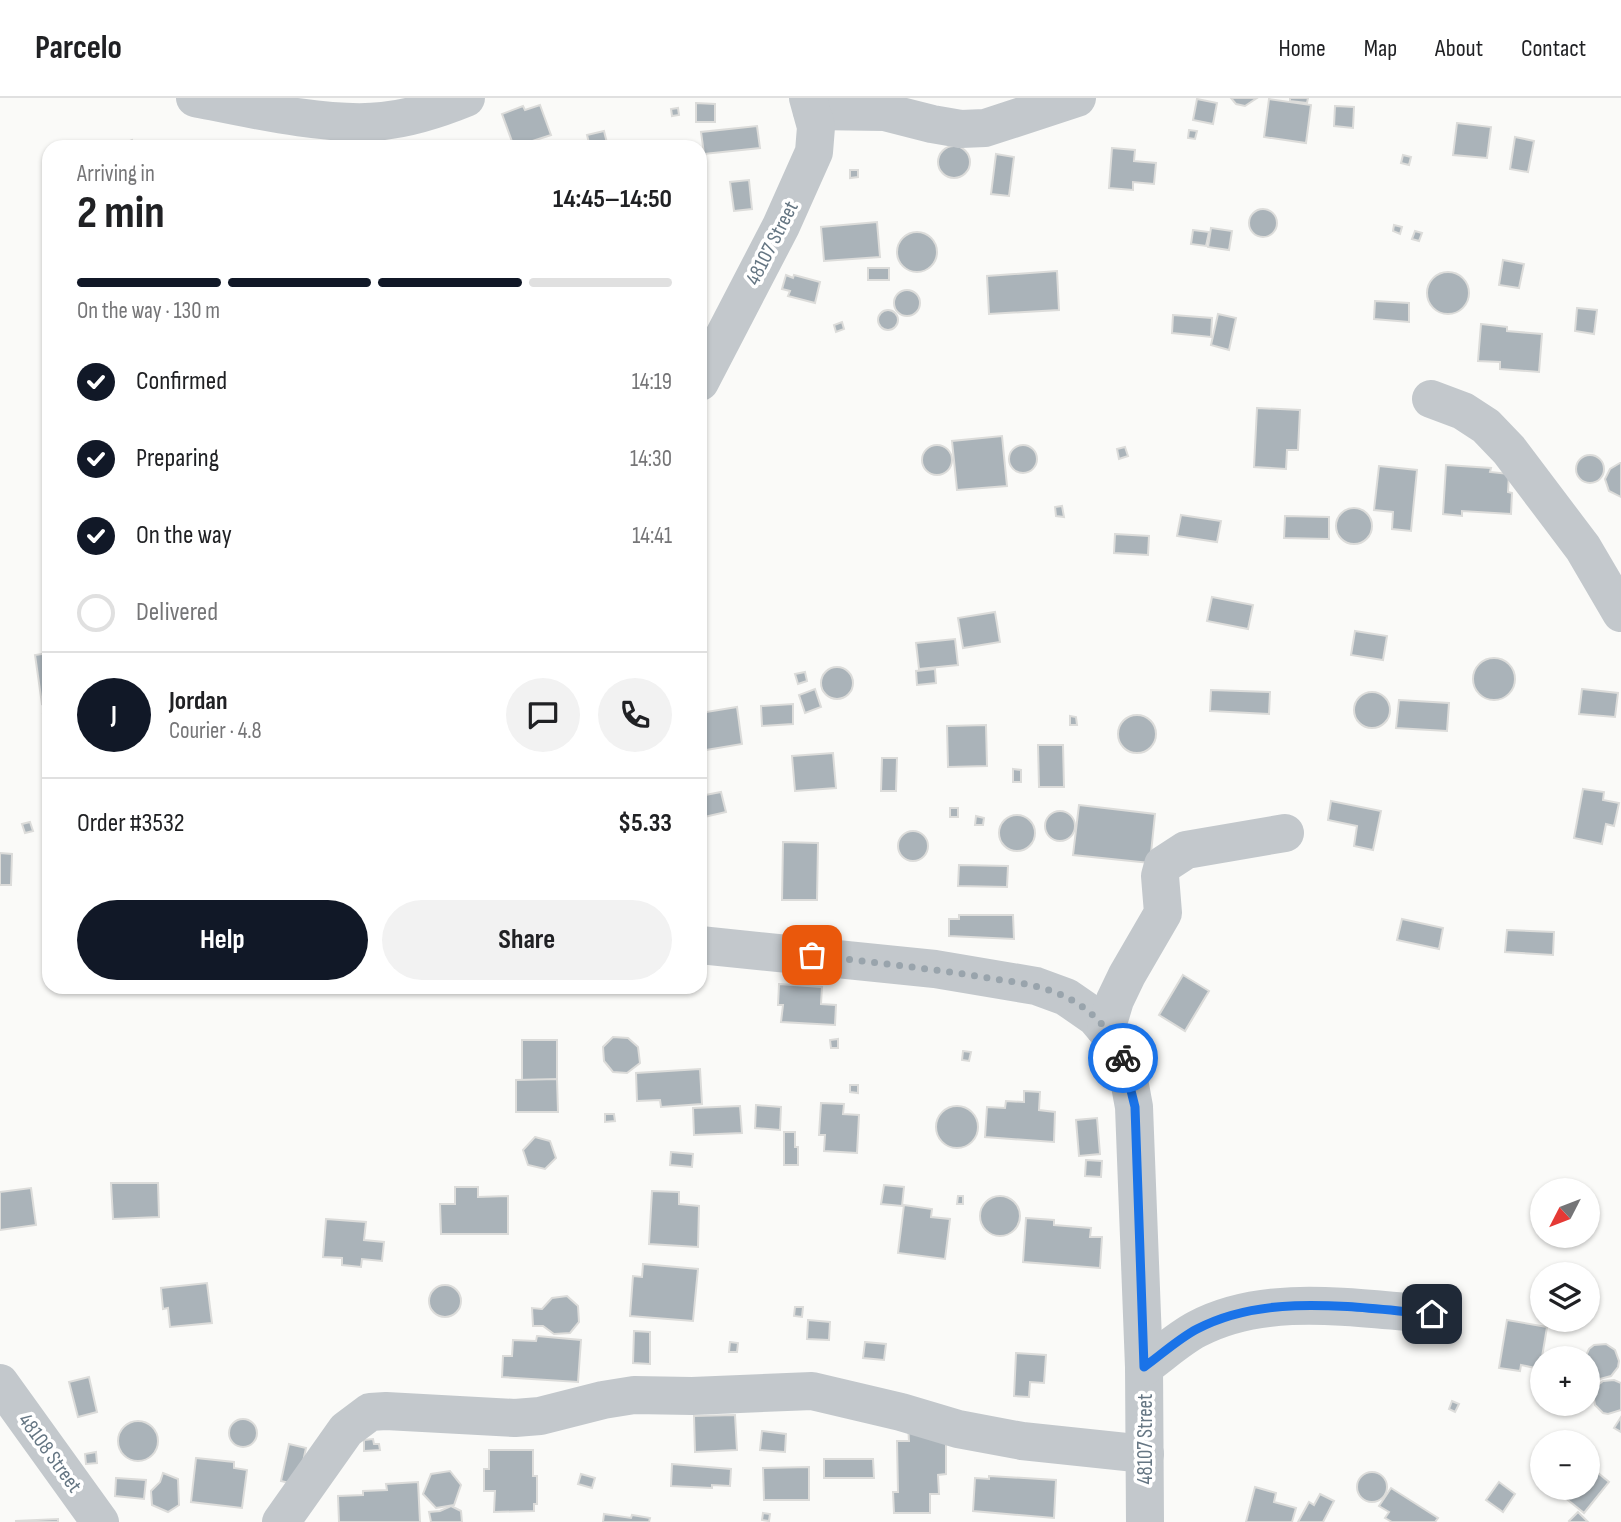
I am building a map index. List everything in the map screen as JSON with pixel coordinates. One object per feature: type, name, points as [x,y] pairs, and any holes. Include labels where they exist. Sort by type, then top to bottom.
[{"type":"street","points":[[195,98],[330,121],[382,121],[429,112],[466,98]]},
{"type":"street","points":[[810,104],[885,111],[961,129],[985,128],[1077,98]]},
{"type":"street","name":"48107 Street","points":[[707,368],[802,184],[814,152],[816,127],[810,104]]},
{"type":"street","points":[[1431,399],[1463,411],[1486,426],[1509,450],[1583,548],[1621,613]]},
{"type":"street","points":[[1106,1030],[1115,1000],[1127,975],[1163,913],[1160,876],[1163,865],[1186,850],[1285,833]]},
{"type":"street","name":"48107 Street","points":[[707,946],[935,969],[1036,986],[1066,997],[1095,1017],[1117,1044],[1128,1069],[1135,1107],[1144,1367],[1146,1522]]},
{"type":"street","points":[[1144,1367],[1195,1330],[1224,1317],[1291,1306],[1432,1314]]},
{"type":"street","name":"48108 Street","points":[[0,1383],[100,1522]]},
{"type":"street","points":[[281,1522],[346,1430],[370,1412],[386,1410],[515,1418],[540,1416],[634,1395],[692,1396],[812,1391],[958,1429],[1021,1441],[1145,1454]]},
{"type":"building","points":[[1231,98],[1257,98],[1245,106],[1236,104]]},
{"type":"building","points":[[1290,98],[1308,98],[1307,103],[1290,101]]},
{"type":"building","points":[[1197,99],[1217,103],[1213,124],[1193,120]]},
{"type":"building","points":[[1269,99],[1311,105],[1306,143],[1264,137]]},
{"type":"building","points":[[696,103],[715,104],[715,122],[696,122]]},
{"type":"building","points":[[540,105],[551,135],[536,140],[511,140],[502,114],[523,106],[525,110]]},
{"type":"building","points":[[1335,106],[1354,107],[1353,128],[1334,126]]},
{"type":"building","points":[[678,108],[679,115],[672,116],[671,109]]},
{"type":"building","points":[[1457,123],[1491,127],[1487,158],[1453,155]]},
{"type":"building","points":[[757,126],[760,148],[707,154],[707,140],[702,140],[701,132]]},
{"type":"building","points":[[1189,130],[1197,131],[1195,139],[1188,138]]},
{"type":"building","points":[[604,131],[606,140],[588,140],[587,135]]},
{"type":"building","points":[[1515,137],[1534,141],[1528,172],[1510,169]]},
{"type":"building","points":[[954,146],[965,151],[970,162],[965,173],[954,178],[943,173],[938,162],[943,151]]},
{"type":"building","points":[[1112,148],[1135,150],[1134,161],[1156,163],[1154,184],[1133,182],[1133,190],[1109,188]]},
{"type":"building","points":[[996,154],[1014,157],[1009,196],[991,194]]},
{"type":"building","points":[[1403,155],[1411,157],[1409,165],[1401,163]]},
{"type":"building","points":[[850,170],[858,170],[858,177],[850,178]]},
{"type":"building","points":[[749,180],[752,209],[734,211],[730,182]]},
{"type":"building","points":[[1263,209],[1273,213],[1277,223],[1273,233],[1263,237],[1253,233],[1249,223],[1253,213]]},
{"type":"building","points":[[877,222],[880,257],[824,261],[821,227]]},
{"type":"building","points":[[1394,225],[1402,227],[1400,234],[1393,231]]},
{"type":"building","points":[[1211,228],[1232,231],[1229,250],[1208,247]]},
{"type":"building","points":[[1193,230],[1209,232],[1206,246],[1191,244]]},
{"type":"building","points":[[1415,231],[1422,233],[1419,241],[1412,239]]},
{"type":"building","points":[[917,232],[925,233],[931,238],[936,244],[936,260],[931,266],[925,271],[917,272],[909,271],[903,266],[898,260],[897,252],[898,244],[903,238],[909,233]]},
{"type":"building","points":[[1503,260],[1524,264],[1519,288],[1499,285]]},
{"type":"building","points":[[868,268],[889,268],[889,280],[868,280]]},
{"type":"building","points":[[1057,271],[1059,310],[989,314],[987,276]]},
{"type":"building","points":[[1448,272],[1463,278],[1469,293],[1463,308],[1448,314],[1433,308],[1427,293],[1433,278]]},
{"type":"building","points":[[786,275],[820,282],[815,303],[788,296],[790,291],[782,289]]},
{"type":"building","points":[[907,290],[916,294],[920,303],[916,312],[907,316],[898,312],[894,303],[898,294]]},
{"type":"building","points":[[1375,301],[1409,303],[1409,322],[1374,319]]},
{"type":"building","points":[[1577,308],[1597,310],[1594,334],[1575,331]]},
{"type":"building","points":[[888,310],[895,313],[898,320],[895,327],[888,330],[881,327],[878,320],[881,313]]},
{"type":"building","points":[[1218,314],[1236,318],[1229,350],[1211,345]]},
{"type":"building","points":[[1173,315],[1212,318],[1211,337],[1172,333]]},
{"type":"building","points":[[842,322],[844,329],[836,332],[834,325]]},
{"type":"building","points":[[1481,324],[1507,327],[1507,331],[1542,334],[1539,372],[1500,369],[1500,362],[1478,361]]},
{"type":"building","points":[[1257,408],[1300,410],[1298,450],[1287,450],[1286,469],[1254,467]]},
{"type":"building","points":[[1002,436],[1007,486],[957,490],[952,441]]},
{"type":"building","points":[[937,445],[948,449],[952,460],[948,471],[937,475],[926,471],[922,460],[926,449]]},
{"type":"building","points":[[1023,445],[1033,449],[1037,459],[1033,469],[1023,473],[1013,469],[1009,459],[1013,449]]},
{"type":"building","points":[[1125,447],[1128,456],[1119,459],[1117,449]]},
{"type":"building","points":[[1590,455],[1600,459],[1604,469],[1600,479],[1590,483],[1580,479],[1576,469],[1580,459]]},
{"type":"building","points":[[1621,463],[1621,497],[1609,491],[1605,479],[1610,469]]},
{"type":"building","points":[[1446,465],[1491,468],[1490,472],[1509,474],[1511,514],[1462,511],[1462,516],[1443,514]]},
{"type":"building","points":[[1379,466],[1417,470],[1411,531],[1392,529],[1393,512],[1374,510]]},
{"type":"building","points":[[1062,506],[1064,517],[1056,516],[1055,507]]},
{"type":"building","points":[[1354,508],[1366,514],[1372,526],[1366,538],[1354,544],[1342,538],[1336,526],[1342,514]]},
{"type":"building","points":[[1181,515],[1221,521],[1217,542],[1177,536]]},
{"type":"building","points":[[1285,516],[1329,517],[1329,539],[1284,538]]},
{"type":"building","points":[[1115,534],[1149,536],[1148,555],[1114,553]]},
{"type":"building","points":[[1212,597],[1253,605],[1248,629],[1207,621]]},
{"type":"building","points":[[995,612],[1000,642],[963,648],[958,618]]},
{"type":"building","points":[[1355,631],[1387,636],[1383,660],[1351,655]]},
{"type":"building","points":[[955,639],[958,665],[919,669],[916,643]]},
{"type":"building","points":[[42,654],[42,704],[35,655]]},
{"type":"building","points":[[1494,658],[1509,664],[1515,679],[1509,694],[1494,700],[1479,694],[1473,679],[1479,664]]},
{"type":"building","points":[[837,667],[848,672],[853,683],[848,694],[837,699],[826,694],[821,683],[826,672]]},
{"type":"building","points":[[935,669],[936,683],[917,685],[916,671]]},
{"type":"building","points":[[805,672],[807,681],[798,684],[795,674]]},
{"type":"building","points":[[815,689],[821,707],[805,713],[799,695]]},
{"type":"building","points":[[1582,689],[1618,693],[1615,717],[1579,714]]},
{"type":"building","points":[[1211,690],[1270,692],[1269,714],[1210,711]]},
{"type":"building","points":[[1372,692],[1384,698],[1390,710],[1384,722],[1372,728],[1360,722],[1354,710],[1360,698]]},
{"type":"building","points":[[1399,700],[1449,703],[1447,731],[1396,728]]},
{"type":"building","points":[[793,704],[793,724],[762,726],[761,706]]},
{"type":"building","points":[[737,707],[742,744],[707,750],[707,712]]},
{"type":"building","points":[[1137,715],[1151,720],[1156,734],[1151,748],[1137,753],[1123,748],[1118,734],[1123,720]]},
{"type":"building","points":[[1070,716],[1076,717],[1077,725],[1070,725]]},
{"type":"building","points":[[986,725],[987,766],[948,767],[947,726]]},
{"type":"building","points":[[1038,745],[1063,745],[1064,787],[1039,787]]},
{"type":"building","points":[[833,753],[836,788],[795,791],[792,756]]},
{"type":"building","points":[[882,758],[897,758],[896,791],[881,791]]},
{"type":"building","points":[[1013,769],[1021,770],[1021,782],[1013,782]]},
{"type":"building","points":[[1583,789],[1604,792],[1603,800],[1619,803],[1614,826],[1606,824],[1602,844],[1574,838]]},
{"type":"building","points":[[721,792],[726,812],[707,816],[707,795]]},
{"type":"building","points":[[1331,801],[1381,811],[1373,850],[1354,846],[1357,826],[1328,820]]},
{"type":"building","points":[[1079,805],[1155,814],[1150,863],[1073,855]]},
{"type":"building","points":[[950,808],[958,808],[958,817],[950,817]]},
{"type":"building","points":[[1060,811],[1071,815],[1075,826],[1071,837],[1060,841],[1049,837],[1045,826],[1049,815]]},
{"type":"building","points":[[1017,815],[1030,820],[1035,833],[1030,846],[1017,851],[1004,846],[999,833],[1004,820]]},
{"type":"building","points":[[976,816],[984,818],[983,825],[975,825]]},
{"type":"building","points":[[30,822],[33,831],[25,833],[22,824]]},
{"type":"building","points":[[913,831],[919,832],[927,840],[927,852],[919,860],[913,861],[907,860],[899,852],[898,846],[899,840],[907,832]]},
{"type":"building","points":[[783,842],[818,843],[817,900],[782,900]]},
{"type":"building","points":[[0,853],[12,854],[11,885],[0,885]]},
{"type":"building","points":[[959,865],[1008,866],[1007,887],[958,886]]},
{"type":"building","points":[[959,915],[1013,915],[1014,939],[949,936],[949,919],[959,919]]},
{"type":"building","points":[[1402,919],[1443,928],[1439,949],[1397,940]]},
{"type":"building","points":[[1507,930],[1554,932],[1553,955],[1505,952]]},
{"type":"building","points":[[1183,975],[1209,991],[1185,1031],[1159,1015]]},
{"type":"building","points":[[779,984],[822,987],[821,1004],[836,1005],[835,1025],[781,1022],[783,1005],[778,1005]]},
{"type":"building","points":[[613,1037],[628,1038],[638,1047],[640,1063],[627,1073],[613,1072],[604,1061],[603,1047]]},
{"type":"building","points":[[838,1039],[838,1048],[831,1048],[830,1040]]},
{"type":"building","points":[[522,1040],[557,1040],[557,1084],[522,1084]]},
{"type":"building","points":[[963,1051],[971,1052],[969,1061],[962,1060]]},
{"type":"building","points":[[700,1069],[702,1104],[661,1107],[660,1100],[637,1101],[636,1073]]},
{"type":"building","points":[[557,1079],[558,1112],[516,1112],[516,1080]]},
{"type":"building","points":[[850,1085],[858,1085],[858,1093],[850,1092]]},
{"type":"building","points":[[1024,1091],[1040,1092],[1039,1110],[1055,1112],[1054,1142],[985,1137],[987,1107],[1005,1108],[1006,1101],[1024,1102]]},
{"type":"building","points":[[821,1103],[844,1104],[843,1114],[859,1115],[857,1153],[824,1151],[825,1135],[819,1135]]},
{"type":"building","points":[[756,1105],[781,1107],[780,1130],[755,1128]]},
{"type":"building","points":[[740,1106],[742,1133],[694,1135],[693,1108]]},
{"type":"building","points":[[957,1106],[972,1112],[978,1127],[972,1142],[957,1148],[942,1142],[936,1127],[942,1112]]},
{"type":"building","points":[[605,1114],[614,1114],[615,1121],[605,1122]]},
{"type":"building","points":[[1097,1118],[1100,1154],[1079,1156],[1076,1120]]},
{"type":"building","points":[[784,1132],[795,1132],[798,1165],[784,1165]]},
{"type":"building","points":[[535,1137],[550,1141],[556,1158],[545,1169],[528,1165],[523,1150]]},
{"type":"building","points":[[671,1152],[693,1154],[692,1167],[670,1165]]},
{"type":"building","points":[[1086,1160],[1102,1161],[1101,1177],[1085,1176]]},
{"type":"building","points":[[111,1183],[158,1183],[159,1217],[113,1219]]},
{"type":"building","points":[[884,1185],[904,1187],[902,1206],[881,1204]]},
{"type":"building","points":[[455,1187],[478,1187],[478,1197],[508,1196],[508,1234],[441,1234],[440,1204],[455,1204]]},
{"type":"building","points":[[31,1188],[36,1225],[0,1230],[0,1192]]},
{"type":"building","points":[[652,1191],[679,1192],[679,1204],[699,1206],[698,1247],[649,1244]]},
{"type":"building","points":[[958,1196],[963,1196],[963,1204],[957,1204]]},
{"type":"building","points":[[1000,1196],[1014,1202],[1020,1216],[1014,1230],[1000,1236],[986,1230],[980,1216],[986,1202]]},
{"type":"building","points":[[904,1205],[932,1209],[931,1217],[950,1219],[945,1259],[898,1253]]},
{"type":"building","points":[[1026,1218],[1054,1220],[1054,1225],[1091,1228],[1090,1237],[1102,1237],[1100,1268],[1023,1262]]},
{"type":"building","points":[[326,1219],[366,1222],[364,1240],[384,1242],[382,1261],[362,1259],[361,1267],[342,1265],[342,1258],[323,1257]]},
{"type":"building","points":[[643,1264],[698,1269],[693,1321],[630,1316],[633,1276],[642,1277]]},
{"type":"building","points":[[207,1283],[212,1323],[170,1327],[168,1308],[163,1309],[161,1288]]},
{"type":"building","points":[[445,1285],[457,1289],[461,1301],[457,1313],[445,1317],[433,1313],[429,1301],[433,1289]]},
{"type":"building","points":[[567,1296],[578,1306],[579,1322],[570,1333],[554,1334],[543,1326],[533,1326],[532,1308],[542,1309],[552,1298]]},
{"type":"building","points":[[795,1307],[803,1307],[802,1317],[794,1316]]},
{"type":"building","points":[[808,1320],[830,1322],[829,1340],[807,1339]]},
{"type":"building","points":[[1507,1320],[1530,1324],[1530,1332],[1546,1332],[1544,1346],[1530,1346],[1530,1367],[1521,1365],[1520,1371],[1499,1368]]},
{"type":"building","points":[[634,1331],[650,1332],[650,1364],[633,1363]]},
{"type":"building","points":[[537,1336],[581,1340],[578,1382],[502,1377],[503,1356],[512,1356],[513,1340],[536,1341]]},
{"type":"building","points":[[730,1342],[738,1343],[737,1352],[729,1352]]},
{"type":"building","points":[[865,1342],[886,1344],[884,1360],[863,1358]]},
{"type":"building","points":[[1606,1344],[1615,1350],[1619,1361],[1611,1376],[1600,1379],[1600,1346],[1594,1345]]},
{"type":"building","points":[[1016,1353],[1046,1355],[1044,1383],[1030,1382],[1029,1397],[1014,1396]]},
{"type":"building","points":[[89,1377],[97,1412],[78,1417],[69,1382]]},
{"type":"building","points":[[1614,1380],[1621,1383],[1621,1410],[1608,1414],[1600,1410],[1600,1383]]},
{"type":"building","points":[[1452,1401],[1459,1404],[1455,1412],[1449,1409]]},
{"type":"building","points":[[735,1415],[737,1450],[695,1452],[694,1416]]},
{"type":"building","points":[[1621,1417],[1621,1432],[1614,1428]]},
{"type":"building","points":[[243,1419],[253,1423],[257,1433],[253,1443],[243,1447],[233,1443],[229,1433],[233,1423]]},
{"type":"building","points":[[138,1421],[146,1422],[152,1427],[157,1433],[157,1449],[152,1455],[146,1460],[138,1461],[130,1460],[124,1455],[119,1449],[118,1441],[119,1433],[124,1427],[130,1422]]},
{"type":"building","points":[[908,1425],[946,1441],[946,1474],[938,1475],[939,1494],[930,1494],[930,1513],[894,1513],[893,1492],[898,1492],[897,1441],[909,1441]]},
{"type":"building","points":[[762,1431],[786,1434],[785,1452],[760,1450]]},
{"type":"building","points":[[373,1439],[374,1444],[379,1444],[380,1450],[364,1451],[364,1440]]},
{"type":"building","points":[[289,1444],[306,1448],[298,1485],[281,1481]]},
{"type":"building","points":[[489,1450],[533,1450],[533,1476],[537,1476],[537,1504],[534,1504],[534,1511],[494,1512],[495,1491],[484,1491],[484,1469],[489,1469]]},
{"type":"building","points":[[96,1452],[97,1463],[86,1464],[85,1454]]},
{"type":"building","points":[[196,1458],[234,1462],[234,1468],[247,1470],[242,1508],[191,1502]]},
{"type":"building","points":[[824,1459],[873,1459],[874,1478],[824,1478]]},
{"type":"building","points":[[672,1464],[731,1469],[730,1486],[671,1486]]},
{"type":"building","points":[[809,1467],[809,1500],[764,1500],[763,1468]]},
{"type":"building","points":[[450,1471],[461,1485],[454,1505],[436,1508],[423,1494],[431,1474]]},
{"type":"building","points":[[1372,1472],[1378,1473],[1386,1481],[1386,1493],[1378,1501],[1372,1502],[1366,1501],[1358,1493],[1357,1487],[1358,1481],[1366,1473]]},
{"type":"building","points":[[163,1473],[178,1479],[179,1505],[168,1512],[152,1505],[151,1491],[160,1482]]},
{"type":"building","points":[[581,1474],[595,1478],[592,1488],[578,1484]]},
{"type":"building","points":[[1600,1475],[1609,1482],[1600,1493]]},
{"type":"building","points":[[989,1476],[1056,1480],[1054,1518],[973,1511],[975,1478],[989,1479]]},
{"type":"building","points":[[116,1478],[146,1480],[144,1499],[115,1496]]},
{"type":"building","points":[[418,1482],[420,1522],[339,1522],[338,1496],[387,1490],[386,1484]]},
{"type":"building","points":[[1499,1482],[1515,1494],[1503,1512],[1486,1500]]},
{"type":"building","points":[[1255,1487],[1276,1493],[1274,1502],[1296,1508],[1292,1522],[1246,1522]]},
{"type":"building","points":[[1391,1488],[1438,1518],[1435,1522],[1392,1522],[1385,1518],[1389,1512],[1379,1506]]},
{"type":"building","points":[[1320,1494],[1334,1501],[1323,1522],[1298,1522],[1309,1502],[1314,1505]]},
{"type":"building","points":[[1568,1500],[1594,1500],[1584,1513]]},
{"type":"building","points":[[451,1506],[461,1511],[462,1522],[431,1522],[429,1512]]},
{"type":"building","points":[[1578,1512],[1588,1522],[1570,1522]]},
{"type":"building","points":[[763,1513],[770,1514],[769,1521],[762,1520]]},
{"type":"building","points":[[604,1514],[650,1518],[649,1522],[603,1522]]},
{"type":"building","points":[[58,1519],[58,1522],[15,1521]]},
{"type":"way so far","points":[[812,955],[935,969],[1036,986],[1066,997],[1095,1017],[1117,1044],[1123,1058]]},
{"type":"route","points":[[1123,1058],[1128,1069],[1135,1107],[1144,1367],[1195,1330],[1224,1317],[1291,1306],[1432,1314]]}]
